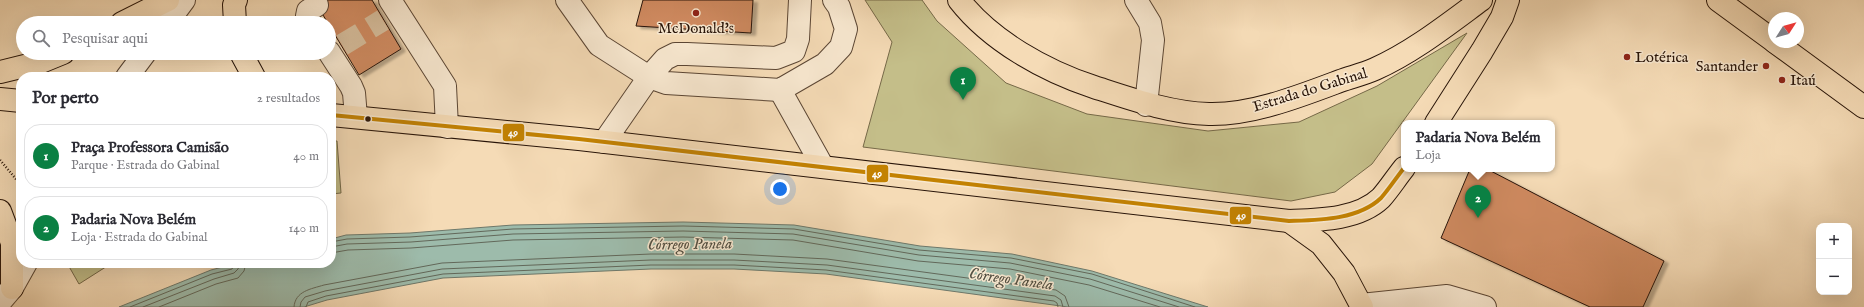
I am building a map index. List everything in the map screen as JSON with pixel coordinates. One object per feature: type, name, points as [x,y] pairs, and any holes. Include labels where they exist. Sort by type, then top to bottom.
[{"type":"main road","points":[[136,16],[168,0]]},
{"type":"main road","points":[[235,16],[234,5],[236,0]]},
{"type":"main road","name":"Estrada do Gabinal","points":[[959,0],[969,13],[1020,54],[1072,80],[1146,104],[1207,114],[1220,114],[1285,101],[1374,70],[1415,46],[1481,0]]},
{"type":"main road","points":[[1438,120],[1502,17],[1508,0]]},
{"type":"main road","points":[[1718,0],[1768,37]]},
{"type":"main road","points":[[1783,48],[1864,107]]},
{"type":"main road","points":[[0,72],[46,60]]},
{"type":"main road","points":[[245,60],[251,72]]},
{"type":"main road","points":[[0,99],[16,101]]},
{"type":"main road","points":[[339,115],[604,142],[1289,221],[1320,220],[1351,214],[1365,209],[1380,199],[1401,172]]},
{"type":"main road","points":[[0,211],[12,243],[6,295]]},
{"type":"main road","points":[[1289,221],[1321,244],[1344,273],[1362,306]]},
{"type":"street","points":[[172,16],[184,0]]},
{"type":"street","points":[[567,0],[599,45],[649,77],[666,83],[780,90],[825,64],[841,47],[846,29],[839,7],[834,0]]},
{"type":"street","points":[[604,142],[649,77],[665,59],[675,54],[776,58],[794,52],[798,39],[800,0]]},
{"type":"street","points":[[1136,0],[1150,23],[1153,40],[1146,104]]},
{"type":"street","points":[[390,10],[445,86],[447,127]]},
{"type":"street","points":[[336,56],[352,86],[354,93],[339,115]]},
{"type":"street","points":[[131,72],[140,60]]},
{"type":"street","points":[[780,90],[823,167]]},
{"type":"street","points":[[6,295],[23,268]]},
{"type":"street","points":[[1362,306],[1447,296],[1485,307]]},
{"type":"path","points":[[0,160],[16,179]]},
{"type":"shaded area","points":[[865,0],[922,0],[937,21],[1006,83],[1087,114],[1208,131],[1299,122],[1377,86],[1467,33],[1404,120],[1401,120],[1401,124],[1372,164],[1335,192],[1291,201],[863,147],[892,42]]},
{"type":"shaded area","points":[[336,141],[337,141],[341,193],[336,194]]},
{"type":"shaded area","points":[[70,268],[104,268],[79,284]]},
{"type":"water","name":"Córrego Panela","points":[[683,222],[794,225],[920,246],[1012,254],[1092,271],[1208,307],[1068,307],[826,274],[734,269],[651,269],[443,278],[327,300],[304,307],[119,307],[219,268],[336,268],[336,238],[346,235],[410,233],[513,225]]},
{"type":"building","points":[[314,0],[372,0],[401,49],[359,75],[336,37],[336,16],[324,16]]},
{"type":"building","name":"McDonald's","points":[[643,0],[753,0],[751,33],[636,26]]},
{"type":"building","points":[[1469,172],[1493,172],[1664,261],[1643,307],[1590,307],[1441,238]]},
{"type":"tunnel","points":[[342,45],[383,20]]},
{"type":"transit line","name":"49","points":[[336,115],[579,139],[1289,221],[1325,219],[1349,215],[1361,211],[1381,198],[1401,172]]},
{"type":"place","name":"McDonald's","points":[[696,13]]},
{"type":"place","name":"Lotérica","points":[[1627,57]]},
{"type":"place","name":"Santander","points":[[1766,66]]},
{"type":"place","name":"Itaú","points":[[1782,80]]},
{"type":"place","name":"Praça Professora Camisão","points":[[963,100]]},
{"type":"place","name":"Padaria Nova Belém","points":[[1478,218]]}]
